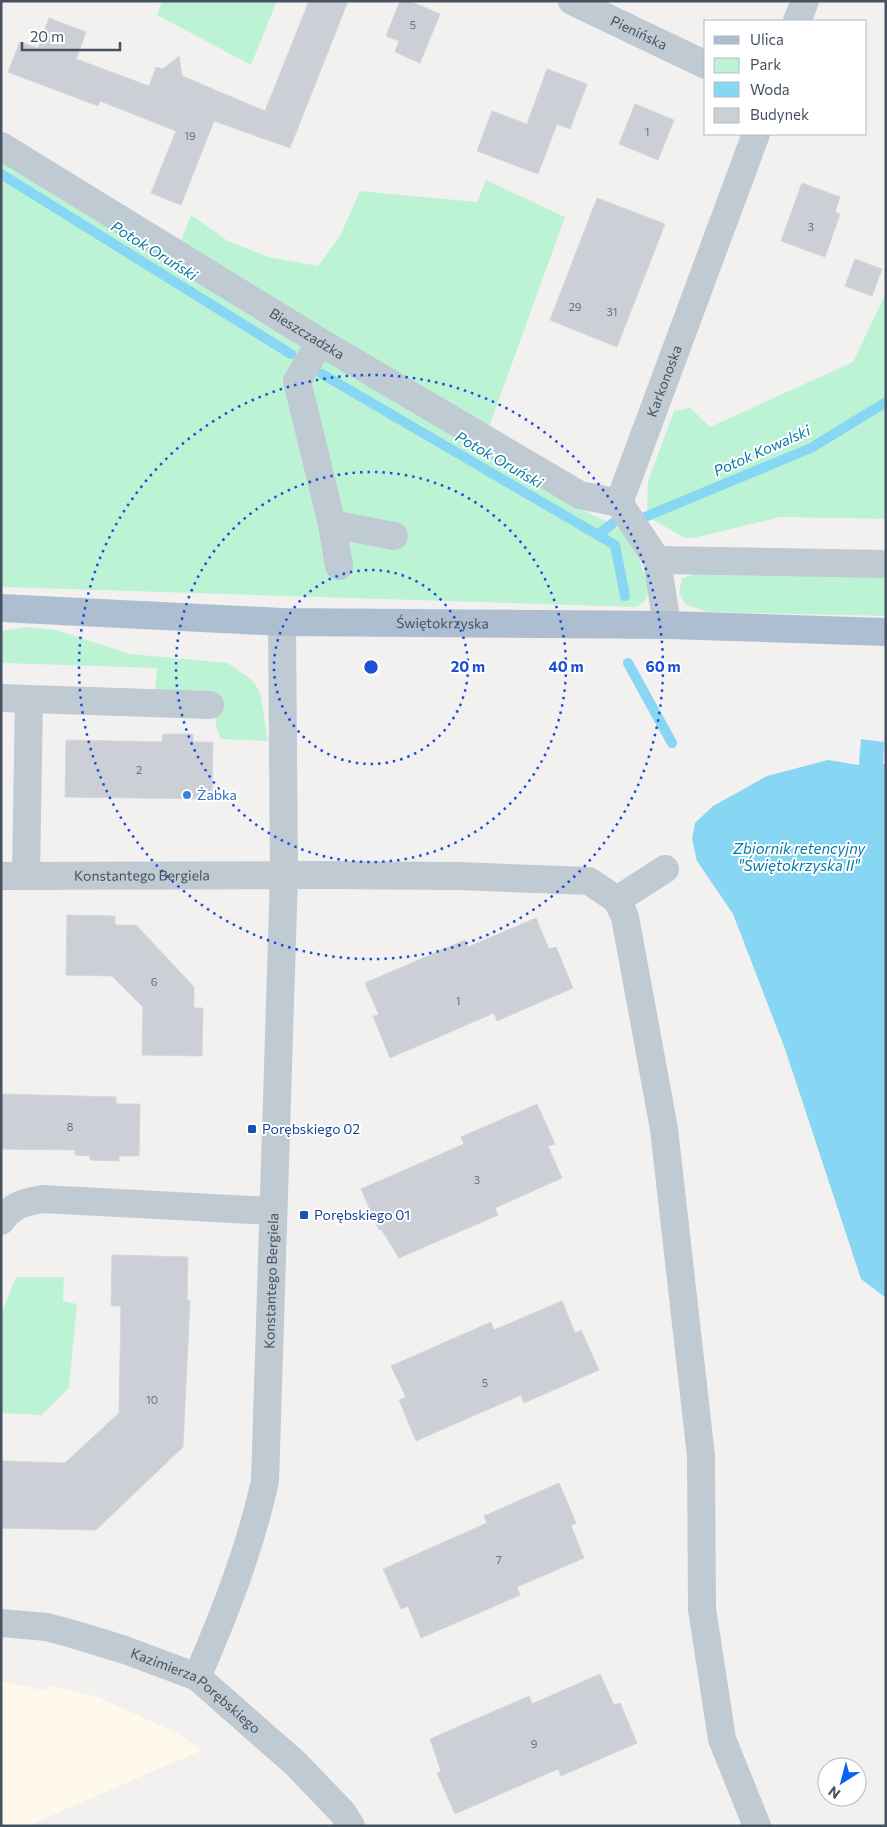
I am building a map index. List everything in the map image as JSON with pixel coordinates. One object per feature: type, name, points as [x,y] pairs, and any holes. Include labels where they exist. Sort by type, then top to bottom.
[{"type":"main road","name":"Świętokrzyska","points":[[1,608],[282,622],[666,625],[886,632]]},
{"type":"street","name":"Pienińska","points":[[572,1],[704,64]]},
{"type":"street","points":[[797,20],[805,1]]},
{"type":"street","name":"Karkonoska","points":[[619,503],[756,135]]},
{"type":"street","name":"Bieszczadzka","points":[[1,146],[320,342],[580,495],[619,503]]},
{"type":"street","points":[[320,342],[297,381],[332,524],[338,566]]},
{"type":"street","points":[[619,503],[657,560],[666,625]]},
{"type":"street","points":[[332,524],[394,536]]},
{"type":"street","points":[[657,560],[886,564]]},
{"type":"street","name":"Konstantego Bergiela","points":[[197,1677],[217,1632],[254,1529],[264,1481],[284,874],[282,622]]},
{"type":"street","points":[[1,698],[210,705]]},
{"type":"street","points":[[14,875],[29,700]]},
{"type":"street","points":[[617,900],[665,869]]},
{"type":"street","points":[[284,874],[458,876],[588,881],[617,900],[625,918],[664,1129],[702,1456],[702,1608],[722,1739],[757,1826]]},
{"type":"street","name":"Konstantego Bergiela","points":[[14,875],[284,874]]},
{"type":"street","points":[[1,1221],[8,1211],[24,1202],[42,1199],[272,1211]]},
{"type":"street","name":"Kazimierza Porębskiego","points":[[1,1623],[47,1627],[125,1650],[197,1677],[296,1763],[343,1812],[351,1826]]},
{"type":"shaded area","points":[[1,1681],[46,1691],[48,1686],[95,1696],[173,1731],[202,1750],[27,1826],[1,1826]]},
{"type":"green space","points":[[162,1],[277,1],[251,65],[157,15]]},
{"type":"green space","points":[[1,160],[300,345],[300,350],[283,384],[306,397],[320,363],[326,360],[592,515],[614,525],[625,534],[637,553],[647,587],[648,593],[645,600],[636,607],[1,587]]},
{"type":"green space","points":[[486,180],[565,217],[489,427],[179,246],[191,215],[228,241],[268,257],[318,266],[340,236],[360,191],[477,202]]},
{"type":"green space","points":[[886,293],[886,519],[781,517],[693,538],[685,538],[653,520],[647,509],[648,481],[674,411],[690,408],[710,427],[853,362]]},
{"type":"green space","points":[[707,570],[886,574],[886,616],[708,612],[685,604],[679,593],[682,578]]},
{"type":"green space","points":[[27,627],[56,630],[130,654],[228,663],[252,680],[260,692],[268,741],[221,739],[216,727],[217,695],[155,690],[157,668],[1,663],[1,631]]},
{"type":"green space","points":[[16,1277],[64,1277],[63,1301],[77,1304],[69,1388],[42,1415],[1,1413],[1,1314]]},
{"type":"water","name":"Zbiornik retencyjny \"Świętokrzyska II\"","points":[[861,739],[884,742],[883,764],[886,764],[886,1298],[861,1279],[785,1049],[733,914],[697,861],[692,839],[695,823],[713,806],[767,776],[828,760],[859,765]]},
{"type":"building","points":[[309,1],[348,1],[290,148],[214,121],[181,205],[151,193],[176,131],[100,101],[98,106],[8,72],[20,42],[38,48],[49,18],[86,32],[76,59],[149,86],[156,67],[163,69],[179,56],[182,76],[265,111]]},
{"type":"building","points":[[400,1],[409,1],[440,14],[420,63],[395,52],[399,41],[386,36]]},
{"type":"building","points":[[547,69],[587,84],[570,129],[557,124],[538,174],[477,151],[492,111],[527,124]]},
{"type":"building","points":[[635,104],[674,120],[658,160],[619,144]]},
{"type":"building","points":[[802,183],[840,197],[835,212],[840,214],[825,257],[781,241]]},
{"type":"building","points":[[597,198],[665,224],[617,347],[550,320]]},
{"type":"building","points":[[855,259],[882,269],[872,296],[845,286]]},
{"type":"building","points":[[163,734],[193,734],[193,742],[213,742],[212,799],[65,797],[66,740],[162,742]]},
{"type":"building","points":[[67,915],[115,916],[115,925],[136,925],[194,987],[194,1008],[203,1008],[202,1056],[142,1055],[143,1007],[112,976],[66,975]]},
{"type":"building","points":[[536,918],[549,949],[556,947],[573,988],[497,1021],[494,1013],[390,1058],[373,1016],[379,1015],[365,983],[465,940],[468,947]]},
{"type":"building","points":[[1,1094],[116,1097],[116,1104],[140,1104],[139,1156],[119,1156],[119,1161],[90,1160],[90,1156],[75,1155],[75,1150],[1,1149]]},
{"type":"building","points":[[537,1104],[555,1144],[548,1146],[562,1178],[495,1208],[498,1215],[399,1258],[381,1229],[379,1230],[361,1189],[464,1144],[461,1137]]},
{"type":"building","points":[[112,1255],[188,1257],[187,1301],[190,1300],[183,1447],[96,1530],[1,1528],[1,1461],[65,1463],[119,1413],[121,1306],[111,1306]]},
{"type":"building","points":[[562,1301],[575,1333],[581,1330],[599,1370],[524,1403],[521,1395],[416,1441],[399,1400],[406,1397],[391,1366],[491,1322],[494,1330]]},
{"type":"building","points":[[559,1483],[576,1523],[571,1526],[584,1558],[517,1587],[520,1595],[421,1638],[408,1606],[401,1609],[383,1569],[487,1523],[484,1516]]},
{"type":"building","points":[[600,1674],[614,1705],[620,1703],[637,1743],[561,1776],[558,1769],[455,1814],[437,1773],[441,1771],[430,1739],[529,1696],[532,1704]]},
{"type":"waterway","name":"Potok Oruński","points":[[1,174],[291,354]]},
{"type":"waterway","name":"Potok Oruński","points":[[322,374],[615,545],[625,596]]},
{"type":"waterway","name":"Potok Kowalski","points":[[645,517],[811,448],[886,402]]},
{"type":"waterway","name":"Potok Kowalski","points":[[598,535],[613,523]]},
{"type":"waterway","name":"Potok Oruński","points":[[628,663],[672,743]]},
{"type":"place","name":"Żabka","points":[[187,795]]},
{"type":"place","name":"Porębskiego 02","points":[[252,1129]]},
{"type":"place","name":"Porębskiego 01","points":[[304,1215]]}]
